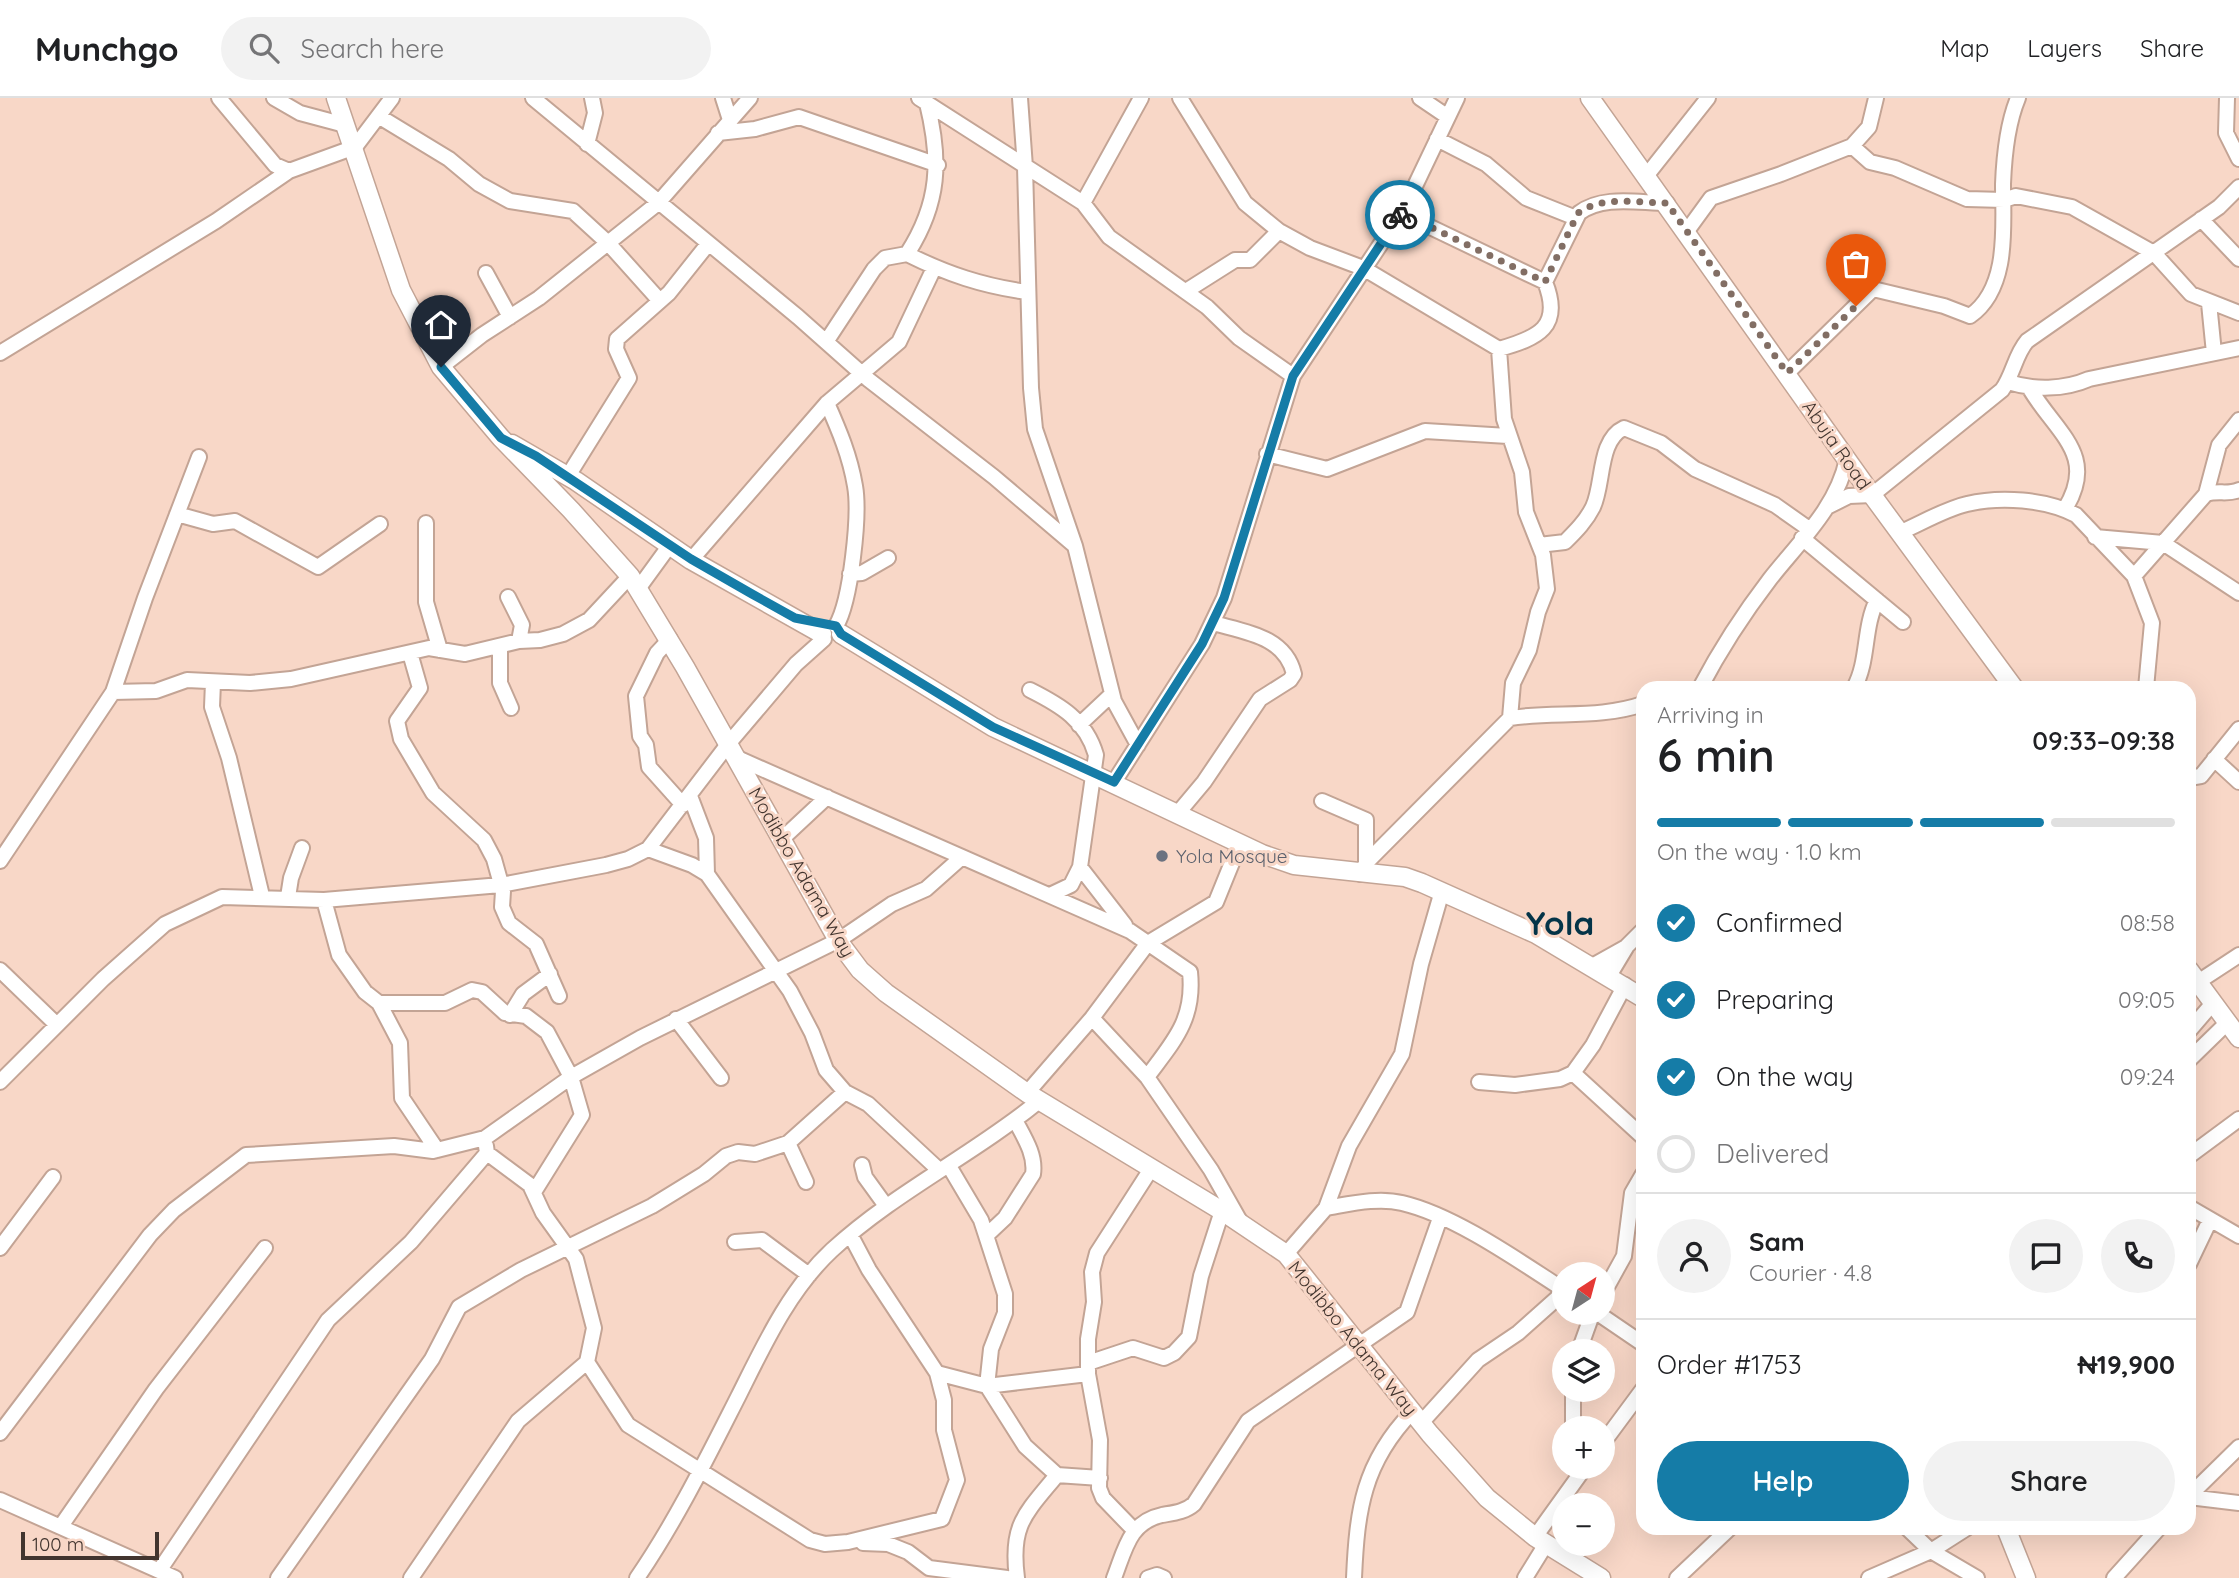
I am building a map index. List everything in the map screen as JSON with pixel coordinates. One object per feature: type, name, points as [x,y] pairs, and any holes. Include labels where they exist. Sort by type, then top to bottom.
[{"type":"main road","name":"Modibbo Adama Way","points":[[336,98],[355,147],[356,165],[401,290],[441,367],[501,438],[571,510],[634,582],[670,639],[839,940],[860,970],[886,993],[1033,1097],[1222,1211],[1286,1254],[1417,1418],[1487,1499],[1579,1572],[1601,1578]]},
{"type":"main road","name":"Abuja Road","points":[[1590,98],[1687,230],[1872,495],[2009,681]]},
{"type":"main road","points":[[501,438],[568,476],[691,559],[795,618],[862,646],[993,727],[1240,843],[1294,865],[1363,869],[1405,877],[1498,914],[1636,993]]},
{"type":"main road","points":[[2196,979],[2239,1038]]},
{"type":"main road","points":[[2009,1535],[2026,1578]]},
{"type":"street","points":[[219,98],[275,165],[289,171]]},
{"type":"street","points":[[274,98],[300,113],[345,125]]},
{"type":"street","points":[[0,353],[216,221],[289,171],[355,147],[392,98]]},
{"type":"street","points":[[533,98],[861,373],[995,477],[1075,546]]},
{"type":"street","points":[[587,144],[595,113],[592,98]]},
{"type":"street","points":[[723,98],[730,120]]},
{"type":"street","points":[[441,367],[539,298],[658,203],[750,98]]},
{"type":"street","points":[[1020,98],[1035,429],[1066,527],[1075,546],[1112,694],[1138,744]]},
{"type":"street","points":[[1083,203],[1141,98]]},
{"type":"street","points":[[1180,98],[1245,203],[1279,231],[1310,248],[1363,268],[1499,349],[1530,340],[1549,320],[1553,301],[1545,282],[1401,213]]},
{"type":"street","points":[[1420,98],[1448,117]]},
{"type":"street","points":[[1114,782],[1202,644],[1224,598],[1293,376],[1401,213],[1457,98]]},
{"type":"street","points":[[1647,175],[1708,98]]},
{"type":"street","points":[[1687,230],[1711,198],[1852,146],[1869,127],[1876,98]]},
{"type":"street","points":[[1787,373],[1873,289],[1944,306],[1965,315],[1974,314],[1991,290],[2003,248],[2003,181],[2018,98]]},
{"type":"street","points":[[2227,98],[2225,133],[2239,159]]},
{"type":"street","points":[[923,101],[1083,203],[1109,237],[1186,291],[1239,338],[1293,376]]},
{"type":"street","points":[[907,254],[933,199],[938,165],[936,140],[923,101]]},
{"type":"street","points":[[380,117],[449,159],[479,184],[510,201],[573,211],[608,243],[660,301]]},
{"type":"street","points":[[718,133],[755,129],[799,117],[938,165]]},
{"type":"street","points":[[1437,139],[1486,164],[1526,198],[1576,218]]},
{"type":"street","points":[[1852,146],[1870,162],[1895,168],[1967,199],[2004,200],[2016,196],[2072,207],[2154,253],[2191,294],[2239,313]]},
{"type":"street","points":[[1829,506],[1849,496],[1872,495],[2008,382],[2020,349],[2027,341],[2201,219],[2239,187]]},
{"type":"street","points":[[1545,282],[1576,218],[1588,206],[1599,202],[1667,203]]},
{"type":"street","points":[[2201,219],[2239,258]]},
{"type":"street","points":[[1186,291],[1235,260],[1250,260],[1279,231]]},
{"type":"street","points":[[568,476],[629,378],[629,372],[616,349],[617,339],[660,301],[708,244]]},
{"type":"street","points":[[826,342],[874,269],[885,258],[907,254],[934,268],[991,288],[1027,292]]},
{"type":"street","points":[[691,559],[827,403],[900,342],[934,268]]},
{"type":"street","points":[[486,273],[510,317]]},
{"type":"street","points":[[2209,303],[2214,353]]},
{"type":"street","points":[[2008,382],[2030,389],[2071,386],[2088,379],[2239,348]]},
{"type":"street","points":[[1363,869],[1510,718],[1513,683],[1529,650],[1538,612],[1547,589],[1539,545],[1526,512],[1522,472],[1508,436],[1499,349]]},
{"type":"street","points":[[2030,389],[2068,442],[2079,464],[2080,478],[2065,509]]},
{"type":"street","points":[[0,1082],[165,924],[222,897],[262,896],[324,900],[501,885],[606,865],[628,859],[648,849],[732,750],[796,664],[831,634],[844,613],[850,574],[856,489],[846,445],[827,403]]},
{"type":"street","points":[[2134,576],[2206,494],[2219,445],[2239,420]]},
{"type":"street","points":[[1539,545],[1565,542],[1586,519],[1601,482],[1608,444],[1624,428],[1661,443],[1704,474],[1774,505],[1903,622]]},
{"type":"street","points":[[1267,454],[1327,469],[1424,431],[1508,436]]},
{"type":"street","points":[[0,861],[113,692],[200,457]]},
{"type":"street","points":[[1704,681],[1735,629],[1829,506],[1843,479],[1847,459]]},
{"type":"street","points":[[2206,494],[2230,494],[2239,490]]},
{"type":"street","points":[[1901,532],[1966,504],[2030,501],[2065,509],[2076,515],[2134,576],[2152,623],[2147,681]]},
{"type":"street","points":[[177,514],[213,524],[235,522],[318,566],[380,524]]},
{"type":"street","points":[[426,523],[426,601],[439,650]]},
{"type":"street","points":[[2095,537],[2164,543],[2239,593]]},
{"type":"street","points":[[113,692],[156,691],[187,680],[250,683],[291,679],[429,648],[465,654],[563,634],[589,620],[634,582],[670,545]]},
{"type":"street","points":[[850,574],[862,573],[888,558]]},
{"type":"street","points":[[508,597],[522,625],[519,641]]},
{"type":"street","points":[[1857,681],[1861,671],[1867,622],[1877,600]]},
{"type":"street","points":[[1178,813],[1204,782],[1260,699],[1290,680],[1294,674],[1291,661],[1277,644],[1213,622]]},
{"type":"street","points":[[670,639],[657,653],[636,696],[640,736],[646,745],[649,767],[687,801],[706,838],[707,874]]},
{"type":"street","points":[[500,647],[500,683],[511,708]]},
{"type":"street","points":[[410,653],[420,688],[397,722],[401,738],[433,793],[484,840],[501,885],[502,907],[509,923],[536,944],[559,996]]},
{"type":"street","points":[[213,682],[212,708],[229,758],[262,896]]},
{"type":"street","points":[[1030,690],[1073,714],[1093,742],[1095,773],[1080,867],[1071,885],[1050,895]]},
{"type":"street","points":[[1079,725],[1112,694]]},
{"type":"street","points":[[1510,718],[1588,715],[1636,706]]},
{"type":"street","points":[[2196,777],[2202,776],[2239,729]]},
{"type":"street","points":[[732,750],[827,797],[1130,931],[1190,972],[1189,1012],[1183,1028],[1147,1077]]},
{"type":"street","points":[[2214,759],[2239,782]]},
{"type":"street","points":[[783,838],[827,797]]},
{"type":"street","points":[[1322,801],[1366,820],[1363,869]]},
{"type":"street","points":[[637,1578],[701,1469],[780,1315],[809,1275],[833,1249],[886,1206],[1015,1120],[1148,943],[1216,902],[1240,843]]},
{"type":"street","points":[[288,897],[291,878],[302,848]]},
{"type":"street","points":[[648,849],[692,865],[707,874],[801,1010],[826,1069],[845,1092],[868,1104],[944,1168],[988,1234],[1007,1304],[993,1337],[987,1386],[1025,1446],[1058,1475],[1100,1478]]},
{"type":"street","points":[[0,1433],[150,1235],[174,1210],[246,1155],[394,1146],[437,1150],[485,1138],[571,1077],[676,1019],[839,940],[892,904],[926,889],[962,857]]},
{"type":"street","points":[[1080,867],[1108,907],[1130,931]]},
{"type":"street","points":[[1286,1254],[1326,1208],[1349,1146],[1402,1054],[1421,964],[1442,891]]},
{"type":"street","points":[[324,900],[339,955],[365,992],[379,1003],[400,1043],[402,1098],[437,1150]]},
{"type":"street","points":[[1592,966],[1628,946],[1636,937]]},
{"type":"street","points":[[1479,1082],[1515,1085],[1560,1079],[1573,1073],[1593,1045],[1628,946]]},
{"type":"street","points":[[2196,975],[2239,955]]},
{"type":"street","points":[[0,970],[57,1025]]},
{"type":"street","points":[[510,1015],[523,994],[550,974]]},
{"type":"street","points":[[379,1003],[445,1003],[471,990],[482,992],[510,1015],[526,1017],[547,1031],[571,1077],[583,1115],[534,1192]]},
{"type":"street","points":[[2196,1023],[2213,1003]]},
{"type":"street","points":[[1092,1018],[1147,1077],[1211,1170],[1241,1224]]},
{"type":"street","points":[[676,1019],[721,1078]]},
{"type":"street","points":[[2196,1053],[2228,1023]]},
{"type":"street","points":[[1573,1073],[1636,1131]]},
{"type":"street","points":[[278,1578],[432,1359],[459,1307],[521,1270],[652,1206],[733,1153],[754,1154],[788,1143],[845,1092]]},
{"type":"street","points":[[2196,1152],[2239,1119]]},
{"type":"street","points":[[988,1234],[1020,1198],[1033,1174],[1028,1146],[1015,1120]]},
{"type":"street","points":[[159,1571],[255,1432],[307,1346],[334,1313],[411,1242],[486,1153],[485,1138]]},
{"type":"street","points":[[788,1143],[806,1182]]},
{"type":"street","points":[[411,1578],[518,1421],[587,1362],[594,1328],[576,1259],[543,1213],[534,1192],[515,1172],[486,1153]]},
{"type":"street","points":[[862,1165],[865,1177],[886,1206]]},
{"type":"street","points":[[1133,1529],[1103,1498],[1100,1440],[1088,1369],[1087,1339],[1094,1302],[1092,1272],[1097,1253],[1151,1169]]},
{"type":"street","points":[[0,1248],[53,1177]]},
{"type":"street","points":[[1615,1272],[1624,1256],[1632,1193],[1636,1186]]},
{"type":"street","points":[[1326,1208],[1384,1200],[1402,1203],[1440,1218],[1510,1255],[1552,1283]]},
{"type":"street","points":[[937,1373],[987,1386],[1088,1369],[1133,1348],[1164,1358],[1184,1343],[1191,1328],[1200,1276],[1222,1211]]},
{"type":"street","points":[[2196,1211],[2239,1236]]},
{"type":"street","points":[[1114,1578],[1133,1529],[1146,1521],[1188,1509],[1194,1504],[1248,1421],[1361,1346],[1406,1312],[1440,1218]]},
{"type":"street","points":[[2196,1249],[2210,1220]]},
{"type":"street","points":[[848,1542],[942,1519],[957,1480],[944,1430],[944,1399],[937,1373],[869,1270],[851,1236]]},
{"type":"street","points":[[735,1242],[762,1240],[809,1275]]},
{"type":"street","points":[[61,1526],[156,1389],[265,1248]]},
{"type":"street","points":[[1354,1578],[1359,1505],[1367,1478],[1382,1447],[1478,1360],[1518,1333],[1552,1302]]},
{"type":"street","points":[[1614,1325],[1636,1339]]},
{"type":"street","points":[[587,1362],[628,1425],[810,1540],[825,1544],[888,1544],[908,1552],[925,1573],[1007,1578]]},
{"type":"street","points":[[1615,1427],[1636,1398]]},
{"type":"street","points":[[2196,1491],[2239,1447]]},
{"type":"street","points":[[1017,1578],[1013,1547],[1018,1529],[1058,1475]]},
{"type":"street","points":[[1525,1578],[1540,1540],[1576,1479]]},
{"type":"street","points":[[2196,1498],[2239,1503]]},
{"type":"street","points":[[0,1500],[175,1578]]},
{"type":"street","points":[[1678,1578],[1723,1535]]},
{"type":"street","points":[[1915,1535],[1931,1550],[1977,1578]]},
{"type":"street","points":[[1869,1578],[1931,1550],[1956,1535]]},
{"type":"street","points":[[2114,1578],[2153,1535]]},
{"type":"street","points":[[1148,1578],[1157,1575],[1164,1578]]},
{"type":"way so far","points":[[1400,215],[1401,213],[1545,282],[1578,213],[1588,206],[1599,202],[1667,203],[1787,373],[1856,306]]},
{"type":"place","name":"Yola Mosque","points":[[1162,856]]},
{"type":"district","name":"Yola","points":[[1560,922]]},
{"type":"route","points":[[441,367],[501,438],[576,481],[691,559],[795,618],[836,626],[841,634],[891,662],[993,727],[1114,782],[1202,644],[1224,598],[1293,376],[1400,215]]}]
